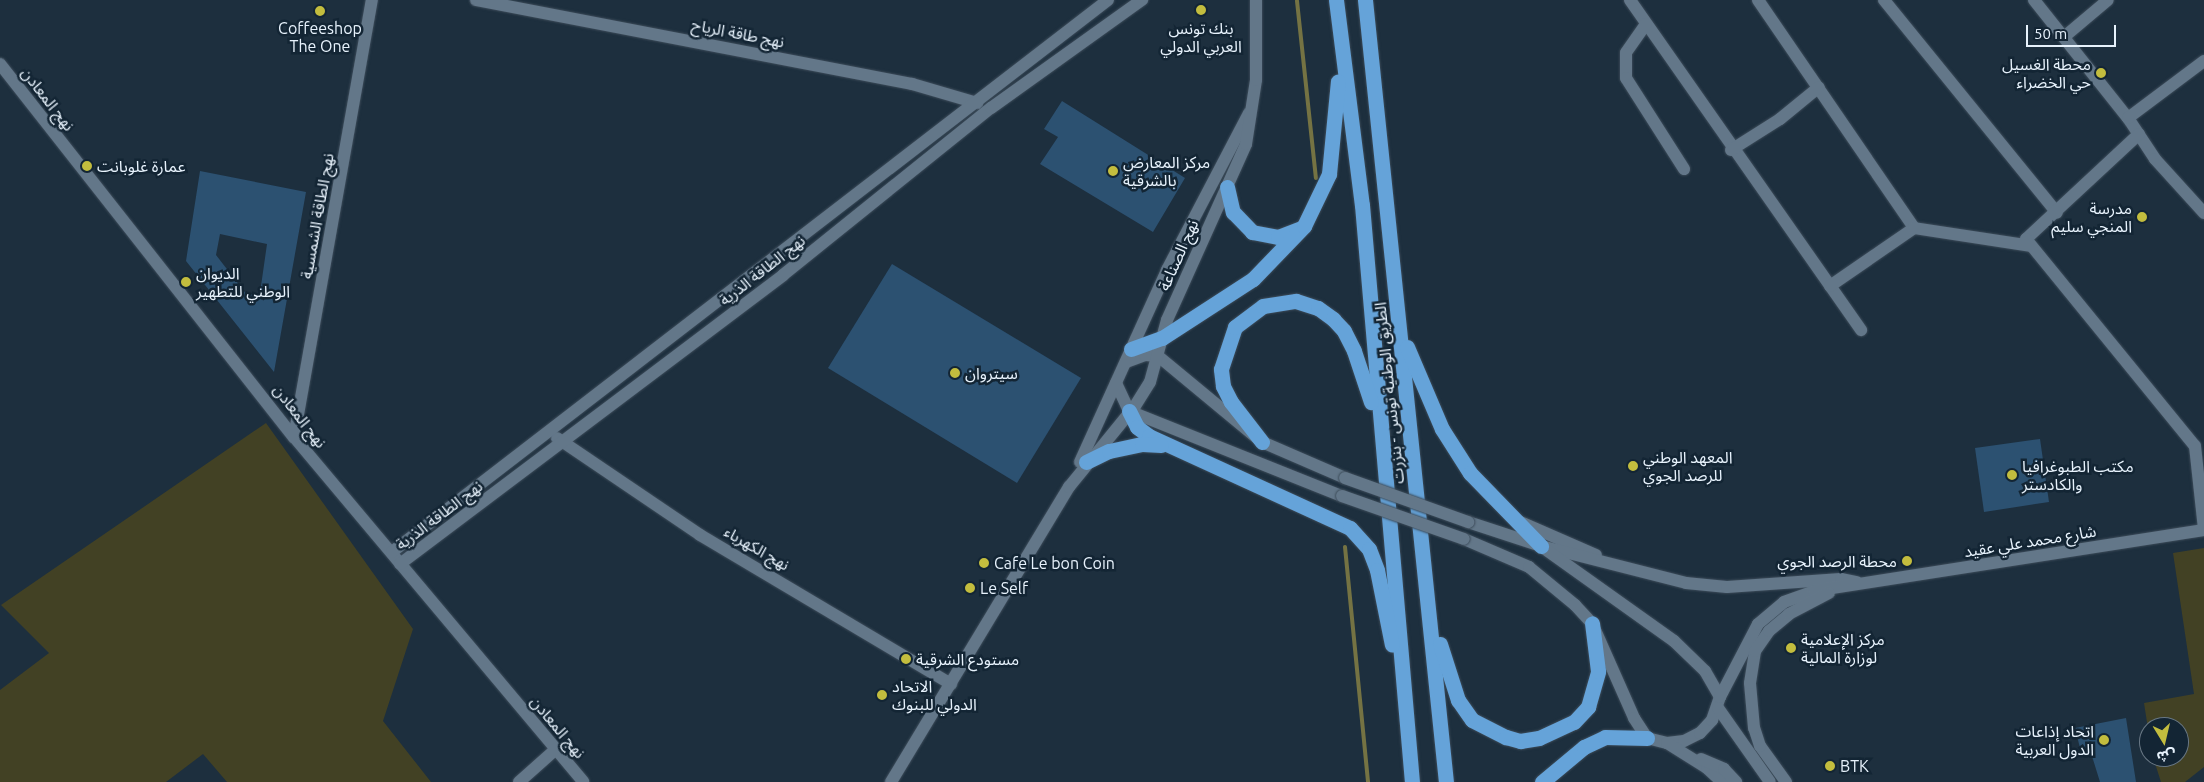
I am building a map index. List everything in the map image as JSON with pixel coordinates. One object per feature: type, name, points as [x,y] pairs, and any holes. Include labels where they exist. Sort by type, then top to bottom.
[{"type":"highway","name":"الطريق الوطنية تونس - بنزرت","points":[[1336,0],[1362,205],[1380,437],[1412,782]]},
{"type":"highway","name":"الطريق الوطنية تونس - بنزرت","points":[[1364,0],[1432,623],[1446,782]]},
{"type":"highway","points":[[1129,355],[1162,338],[1253,279],[1304,226],[1329,174],[1335,140],[1340,38]]},
{"type":"highway","points":[[1227,187],[1233,212],[1252,232],[1278,238],[1304,226]]},
{"type":"highway","points":[[1262,442],[1231,402],[1223,386],[1221,369],[1227,340],[1235,327],[1248,314],[1278,301],[1296,301],[1318,308],[1344,331],[1363,376],[1380,437]]},
{"type":"highway","points":[[1401,333],[1442,429],[1470,473],[1541,546]]},
{"type":"highway","points":[[1129,411],[1142,432],[1175,445],[1330,516],[1363,541],[1377,570],[1404,702]]},
{"type":"highway","points":[[1086,462],[1142,444],[1175,445]]},
{"type":"highway","points":[[1432,623],[1458,700],[1472,720],[1491,732],[1520,741],[1556,733],[1588,707],[1598,670],[1592,623]]},
{"type":"highway","points":[[1542,782],[1584,747],[1605,737],[1647,738]]},
{"type":"street","name":"نهج الطاقة الشمسية","points":[[294,437],[372,0]]},
{"type":"street","name":"نهج طاقة الرياح","points":[[476,0],[893,80],[973,101],[991,108]]},
{"type":"street","name":"نهج الطاقة الذرية","points":[[392,552],[551,433],[973,101],[1108,0]]},
{"type":"street","name":"نهج الطاقة الذرية","points":[[400,564],[563,443],[783,275],[991,108],[1142,0]]},
{"type":"street","name":"نهج الصناعة","points":[[891,782],[1069,487],[1086,462],[1146,390],[1162,338],[1246,144],[1257,64],[1256,0]]},
{"type":"street","points":[[1630,0],[1731,150],[1860,330]]},
{"type":"street","points":[[1758,0],[1914,228]]},
{"type":"street","points":[[1884,0],[2057,213]]},
{"type":"street","points":[[2034,0],[2128,118],[2156,159],[2204,212]]},
{"type":"street","points":[[2064,37],[2108,0]]},
{"type":"street","points":[[1646,24],[1626,53],[1626,78],[1684,169]]},
{"type":"street","points":[[2128,118],[2204,61]]},
{"type":"street","name":"نهج المعادن","points":[[0,64],[4,78],[294,437],[392,552],[582,782]]},
{"type":"street","points":[[1731,150],[1780,119],[1819,87]]},
{"type":"street","name":"نهج الصناعة","points":[[1069,487],[1172,261],[1251,109]]},
{"type":"street","points":[[2140,134],[2057,213],[2026,239],[2195,446],[2204,529]]},
{"type":"street","points":[[1830,286],[1914,228],[2031,246]]},
{"type":"street","points":[[1129,355],[1158,356],[1223,414],[1262,442],[1346,478],[1541,546],[1637,573],[1727,587],[1841,579],[1862,583]]},
{"type":"street","points":[[1116,383],[1118,395],[1129,411],[1342,496],[1464,539],[1529,567],[1553,584],[1592,623],[1634,718],[1647,738],[1667,743],[1691,757],[1722,782]]},
{"type":"street","name":"نهج الكهرباء","points":[[551,433],[700,535],[951,684]]},
{"type":"street","points":[[1512,518],[1637,573]]},
{"type":"street","name":"شارع محمد علي عقيد","points":[[1862,583],[2204,529]]},
{"type":"street","points":[[1541,546],[1674,641],[1705,671],[1719,702],[1770,782]]},
{"type":"street","points":[[1667,743],[1684,742],[1700,733],[1719,702],[1758,624],[1784,602],[1814,591],[1834,590],[1862,583]]},
{"type":"street","points":[[1786,782],[1760,746],[1754,728],[1750,683],[1755,651],[1769,631],[1790,614],[1834,590]]},
{"type":"street","points":[[519,782],[556,749]]},
{"type":"street","points":[[1691,757],[1714,763],[1736,782]]},
{"type":"shaded area","points":[[266,423],[413,629],[383,721],[431,782],[227,782],[203,754],[166,782],[0,782],[0,690],[49,653],[1,605]]},
{"type":"shaded area","points":[[2204,548],[2204,767],[2185,782],[2161,782],[2156,767],[2189,767],[2189,717],[2146,717],[2144,703],[2194,694],[2173,553]]},
{"type":"building","name":"مركز المعارض بالشرقية","points":[[1062,101],[1185,178],[1153,232],[1040,164],[1058,137],[1044,129]]},
{"type":"building","points":[[200,171],[306,192],[274,372],[186,261]],"holes":[[[220,234],[267,244],[260,293],[247,295],[216,255]]]},
{"type":"building","name":"سيتروان","points":[[892,264],[1081,378],[1017,483],[828,368]]},
{"type":"building","name":"مكتب الطبوغرافيا والكادستر","points":[[2040,439],[2049,502],[1984,512],[1975,448]]},
{"type":"building","name":"اتحاد إذاعات الدول العربية","points":[[2126,718],[2136,782],[2100,782],[2091,753],[2081,752],[2075,728]]},
{"type":"waterway","points":[[1297,1],[1316,178]]},
{"type":"waterway","points":[[1345,547],[1368,782]]},
{"type":"place","name":"بنك تونس العربي الدولي","points":[[1201,10]]},
{"type":"place","name":"Coffeeshop The One","points":[[320,11]]},
{"type":"place","name":"محطة الغسيل حي الخضراء","points":[[2101,73]]},
{"type":"place","name":"عمارة غلوبانت","points":[[87,166]]},
{"type":"place","name":"مركز المعارض بالشرقية","points":[[1113,171]]},
{"type":"place","name":"مدرسة المنجي سليم","points":[[2142,217]]},
{"type":"place","name":"الديوان الوطني للتطهير","points":[[186,282]]},
{"type":"place","name":"سيتروان","points":[[955,373]]},
{"type":"place","name":"المعهد الوطني للرصد الجوي","points":[[1633,466]]},
{"type":"place","name":"مكتب الطبوغرافيا والكادستر","points":[[2012,475]]},
{"type":"place","name":"محطة الرصد الجوي","points":[[1907,561]]},
{"type":"place","name":"Cafe Le bon Coin","points":[[984,563]]},
{"type":"place","name":"Le Self","points":[[970,588]]},
{"type":"place","name":"مركز الإعلامية لوزارة المالية","points":[[1791,648]]},
{"type":"place","name":"مستودع الشرقية","points":[[906,659]]},
{"type":"place","name":"الاتحاد الدولي للبنوك","points":[[882,695]]},
{"type":"place","name":"اتحاد إذاعات الدول العربية","points":[[2104,740]]},
{"type":"place","name":"BTK","points":[[1830,766]]}]
